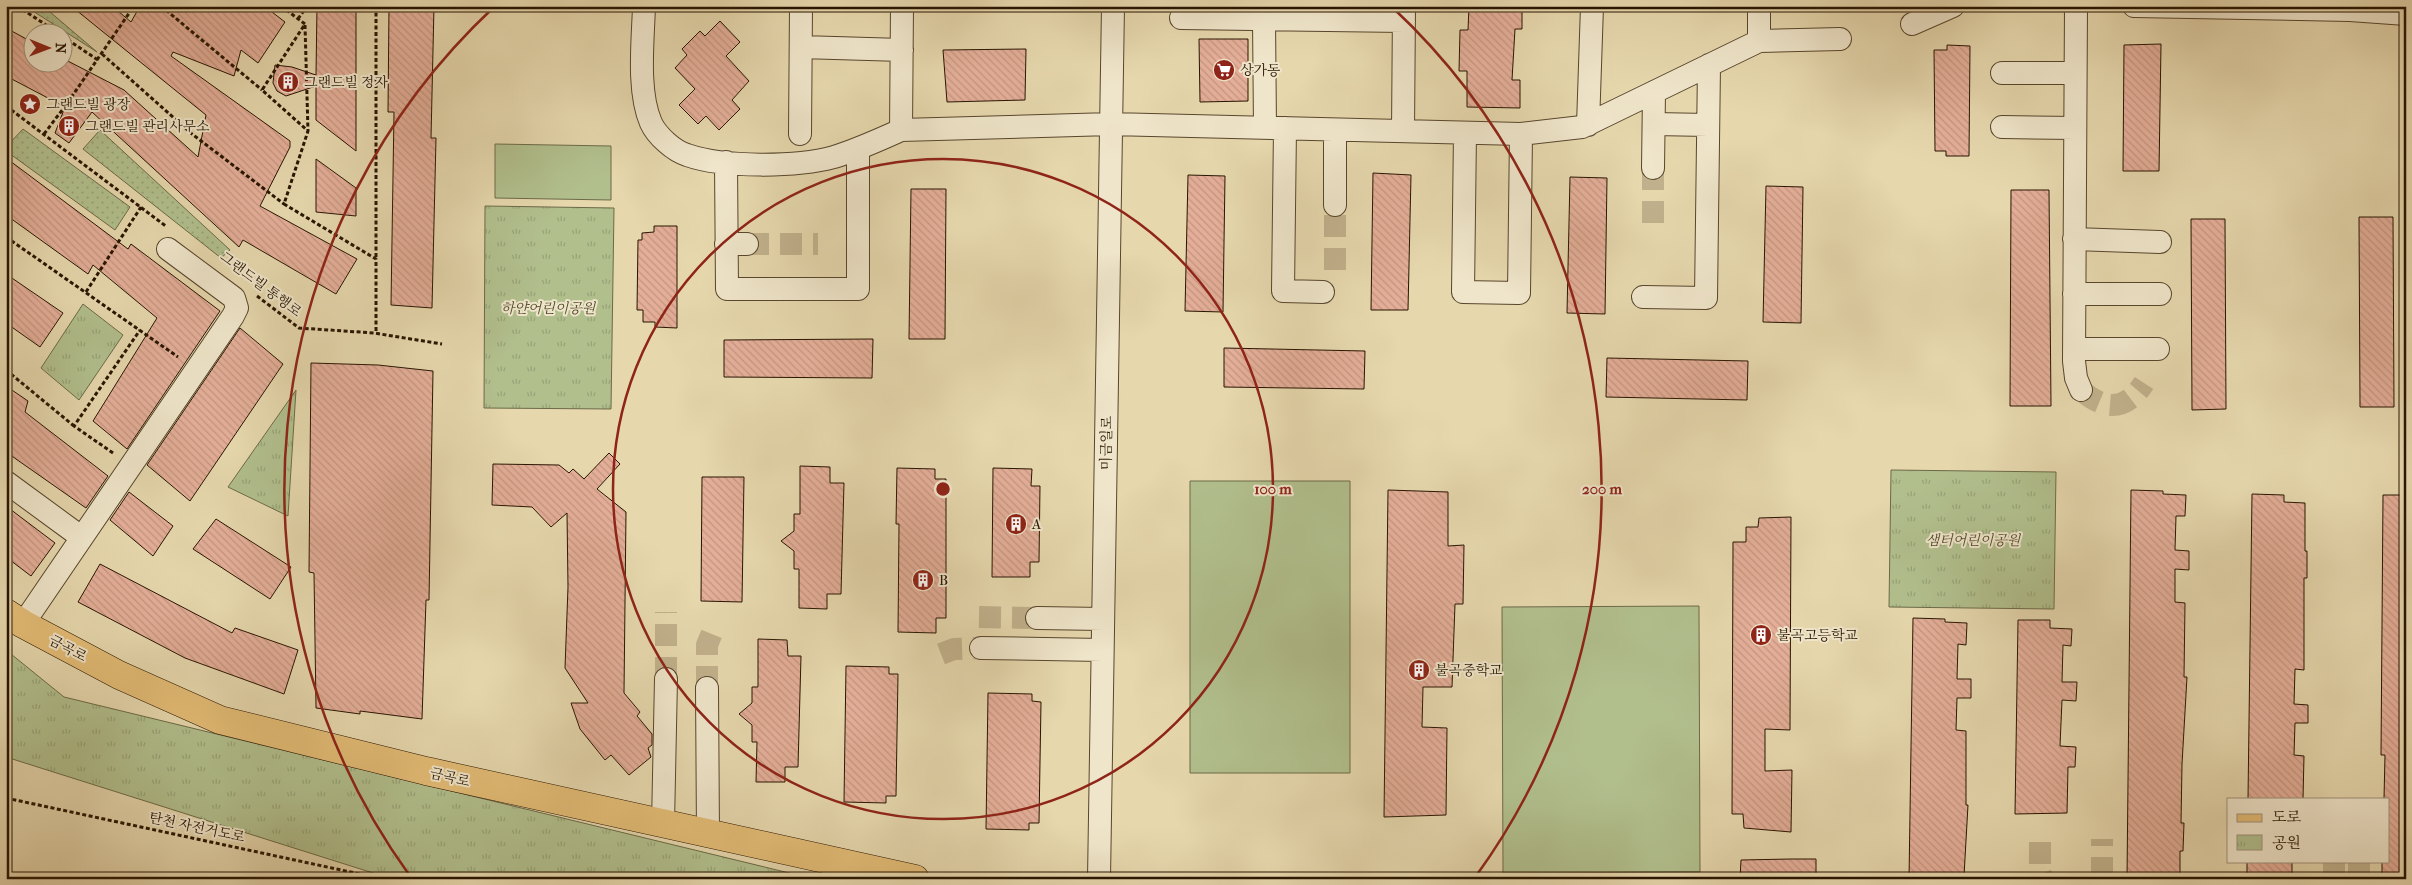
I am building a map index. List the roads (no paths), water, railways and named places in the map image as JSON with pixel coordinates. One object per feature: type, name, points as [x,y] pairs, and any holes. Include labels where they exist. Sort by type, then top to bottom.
[{"type":"main road","name":"금곡로","points":[[14,618],[118,675],[220,720],[426,771],[915,879]]},
{"type":"street","points":[[644,6],[643,69],[651,123],[667,142],[685,155],[708,161],[726,162],[788,163],[832,157],[858,149],[901,130],[1112,124],[1521,134],[1582,128],[1758,41],[1840,39]]},
{"type":"street","points":[[800,134],[801,6]]},
{"type":"street","points":[[901,130],[902,6]]},
{"type":"street","name":"미금일로","points":[[1099,879],[1113,6]]},
{"type":"street","points":[[1588,125],[1592,6]]},
{"type":"street","points":[[1758,41],[1759,6]]},
{"type":"street","points":[[1912,24],[1952,6]]},
{"type":"street","points":[[2076,6],[2074,349],[2076,378],[2081,390]]},
{"type":"street","points":[[2134,6],[2350,8],[2406,14]]},
{"type":"street","points":[[1181,18],[1209,12],[1264,19],[1404,14],[1403,131]]},
{"type":"street","points":[[1264,19],[1275,128],[1283,291],[1322,292]]},
{"type":"street","points":[[801,47],[902,50]]},
{"type":"street","points":[[1643,297],[1706,298],[1710,65]]},
{"type":"street","points":[[2002,74],[2076,73]]},
{"type":"street","points":[[1653,168],[1654,92]]},
{"type":"street","points":[[1654,124],[1708,125]]},
{"type":"street","points":[[2002,128],[2075,128]]},
{"type":"street","points":[[1335,130],[1335,205]]},
{"type":"street","points":[[1465,133],[1463,292],[1519,292],[1521,134]]},
{"type":"street","points":[[726,162],[737,244],[727,289],[858,290],[858,149]]},
{"type":"street","points":[[2074,239],[2160,242]]},
{"type":"street","points":[[14,618],[82,537],[234,316],[236,308],[234,298],[171,240]]},
{"type":"street","points":[[2074,294],[2160,294]]},
{"type":"street","points":[[2074,349],[2158,349]]},
{"type":"street","points":[[6,482],[82,537]]},
{"type":"street","points":[[1037,618],[1103,619]]},
{"type":"street","points":[[981,648],[1102,650]]},
{"type":"street","points":[[663,824],[666,679]]},
{"type":"street","points":[[707,688],[708,834]]},
{"type":"tunnel","points":[[1653,168],[1653,228]]},
{"type":"tunnel","points":[[1335,205],[1335,270]]},
{"type":"tunnel","points":[[747,244],[818,244]]},
{"type":"tunnel","points":[[2081,390],[2098,402],[2115,405],[2130,399],[2144,383]]},
{"type":"tunnel","points":[[666,612],[666,679]]},
{"type":"tunnel","points":[[979,617],[1037,618]]},
{"type":"tunnel","points":[[707,688],[707,645],[714,628]]},
{"type":"tunnel","points":[[941,654],[954,649],[981,648]]},
{"type":"tunnel","points":[[2102,839],[2102,879]]},
{"type":"tunnel","points":[[2040,842],[2040,873],[2043,879]]},
{"type":"tunnel","points":[[2334,862],[2334,879]]},
{"type":"tunnel","points":[[2359,862],[2359,879]]},
{"type":"place","name":"상가동","points":[[1224,70]]},
{"type":"place","name":"그랜드빌 정자","points":[[288,82]]},
{"type":"place","name":"그랜드빌 광장","points":[[30,104]]},
{"type":"place","name":"그랜드빌 관리사무소","points":[[69,126]]},
{"type":"place","name":"A","points":[[1016,524]]},
{"type":"place","name":"B","points":[[923,580]]},
{"type":"place","name":"불곡고등학교","points":[[1761,635]]},
{"type":"place","name":"불곡중학교","points":[[1419,670]]},
{"type":"park label","name":"하얀어린이공원","points":[[548,308]]},
{"type":"park label","name":"샘터어린이공원","points":[[1973,540]]}]
